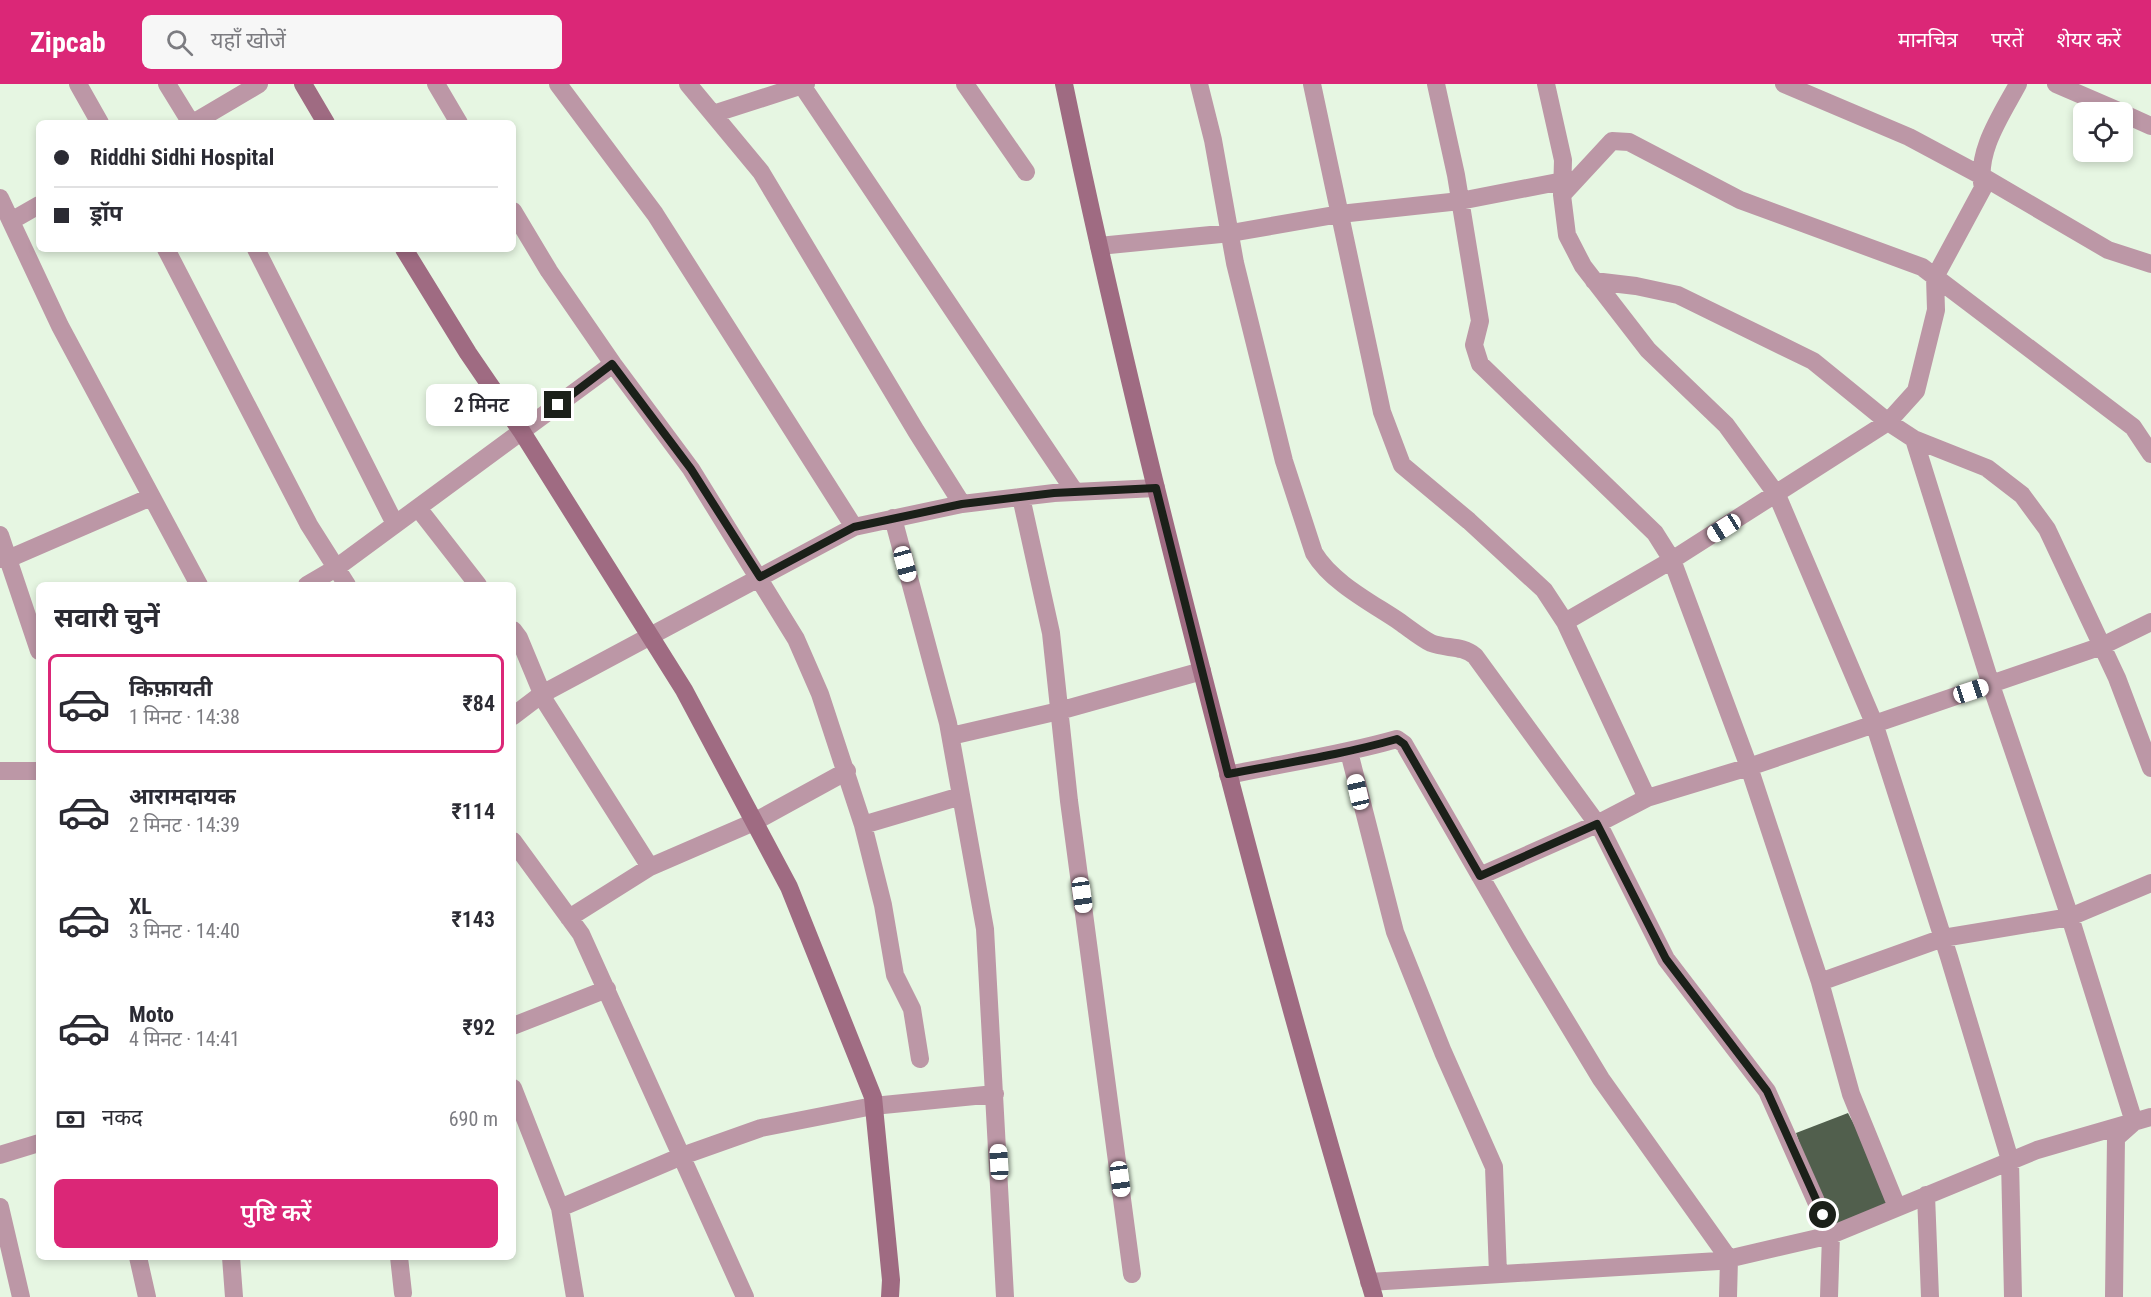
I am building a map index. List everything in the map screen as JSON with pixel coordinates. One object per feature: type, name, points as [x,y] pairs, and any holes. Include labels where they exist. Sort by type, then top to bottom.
[{"type":"street","points":[[78,84],[98,120]]},
{"type":"street","points":[[167,84],[190,120]]},
{"type":"street","points":[[197,120],[260,84]]},
{"type":"street","points":[[303,84],[324,120]]},
{"type":"street","points":[[436,84],[457,120]]},
{"type":"street","points":[[558,84],[655,214],[854,527]]},
{"type":"street","points":[[688,84],[761,172],[962,504]]},
{"type":"street","points":[[713,114],[803,84],[1075,492]]},
{"type":"street","points":[[965,84],[1026,171]]},
{"type":"street","points":[[1064,84],[1099,246],[1156,488],[1228,774],[1280,973],[1372,1290],[1498,1274],[1729,1259],[1831,1235],[2010,1160],[2143,1119]]},
{"type":"street","points":[[1199,84],[1213,140],[1235,263],[1284,461],[1318,560],[1352,590],[1432,643],[1468,650],[1475,656],[1597,824],[1666,959],[1767,1091],[1831,1235],[1829,1297]]},
{"type":"street","points":[[1312,84],[1382,412],[1402,465],[1478,529],[1544,590],[1565,622],[1647,798]]},
{"type":"street","points":[[1436,84],[1460,201],[1480,321],[1474,345],[1480,364],[1655,534],[1672,560],[1749,767],[1820,982],[1851,1094],[1897,1208]]},
{"type":"street","points":[[1546,84],[1563,160],[1567,235],[1583,266],[1648,350],[1726,425],[1777,495],[1874,723],[1943,938],[2010,1160],[2013,1297]]},
{"type":"street","points":[[1784,84],[1910,137],[2108,250],[2151,264]]},
{"type":"street","points":[[1565,622],[1672,560],[1777,495],[1888,422],[1916,391],[1936,310],[1935,277],[1983,188],[1980,175],[1991,135],[2018,84]]},
{"type":"street","points":[[2056,84],[2097,102]]},
{"type":"street","points":[[2133,118],[2151,126]]},
{"type":"street","points":[[1099,246],[1231,233],[1340,214],[1563,188],[1612,141],[1629,142],[1740,200],[1922,267],[2133,427],[2151,454]]},
{"type":"street","points":[[0,198],[60,326],[197,582]]},
{"type":"street","points":[[11,221],[36,207]]},
{"type":"street","points":[[516,216],[549,271],[612,364],[691,469],[760,577],[796,639],[820,694],[863,825],[883,905],[895,975],[912,1009],[920,1059]]},
{"type":"street","points":[[168,252],[309,525],[345,582]]},
{"type":"street","points":[[258,252],[395,524]]},
{"type":"street","points":[[406,252],[684,690],[789,886],[873,1097],[891,1280],[890,1297]]},
{"type":"street","points":[[1594,281],[1636,286],[1678,295],[1813,361],[1888,422],[1914,440],[1987,468],[2022,495],[2047,529],[2117,678],[2151,768]]},
{"type":"street","points":[[312,582],[336,568],[612,364]]},
{"type":"street","points":[[1914,440],[1990,684],[2070,917],[2143,1119]]},
{"type":"street","points":[[516,714],[542,694],[854,527],[962,504],[1075,492],[1156,488]]},
{"type":"street","points":[[4,559],[151,497]]},
{"type":"street","points":[[1021,497],[1051,633],[1069,801],[1132,1274]]},
{"type":"street","points":[[418,508],[476,582]]},
{"type":"street","points":[[893,518],[951,736],[985,929],[1005,1297]]},
{"type":"street","points":[[0,535],[4,559],[36,643]]},
{"type":"street","points":[[1480,876],[1597,824],[1647,798],[1749,767],[2102,646],[2151,622]]},
{"type":"street","points":[[516,634],[552,712],[650,867]]},
{"type":"street","points":[[951,736],[1059,711],[1202,671]]},
{"type":"street","points":[[1228,774],[1349,752],[1397,739],[1404,744],[1601,1079],[1729,1259],[1728,1297]]},
{"type":"street","points":[[1349,752],[1395,932],[1494,1167],[1498,1274]]},
{"type":"street","points":[[0,771],[36,771]]},
{"type":"street","points":[[569,918],[650,867],[754,822],[847,771]]},
{"type":"street","points":[[863,825],[961,796]]},
{"type":"street","points":[[516,845],[581,934],[745,1297]]},
{"type":"street","points":[[1820,982],[1943,938],[2070,917],[2151,883]]},
{"type":"street","points":[[516,1025],[607,989]]},
{"type":"street","points":[[560,1208],[682,1156],[761,1128],[873,1106],[995,1094]]},
{"type":"street","points":[[516,1096],[560,1208],[575,1297]]},
{"type":"street","points":[[2114,1297],[2116,1138],[2143,1119]]},
{"type":"street","points":[[0,1155],[36,1144]]},
{"type":"street","points":[[1926,1196],[1930,1297]]},
{"type":"street","points":[[0,1207],[21,1297]]},
{"type":"street","points":[[139,1260],[147,1297]]},
{"type":"street","points":[[231,1260],[234,1297]]},
{"type":"street","points":[[399,1260],[402,1293]]},
{"type":"building","points":[[1848,1113],[1897,1207],[1831,1235],[1796,1133]]},
{"type":"route","points":[[558,405],[612,364],[691,469],[760,577],[854,527],[962,504],[1054,493],[1156,488],[1228,774],[1355,751],[1397,739],[1404,744],[1480,876],[1597,824],[1666,959],[1767,1091],[1823,1215]]}]
